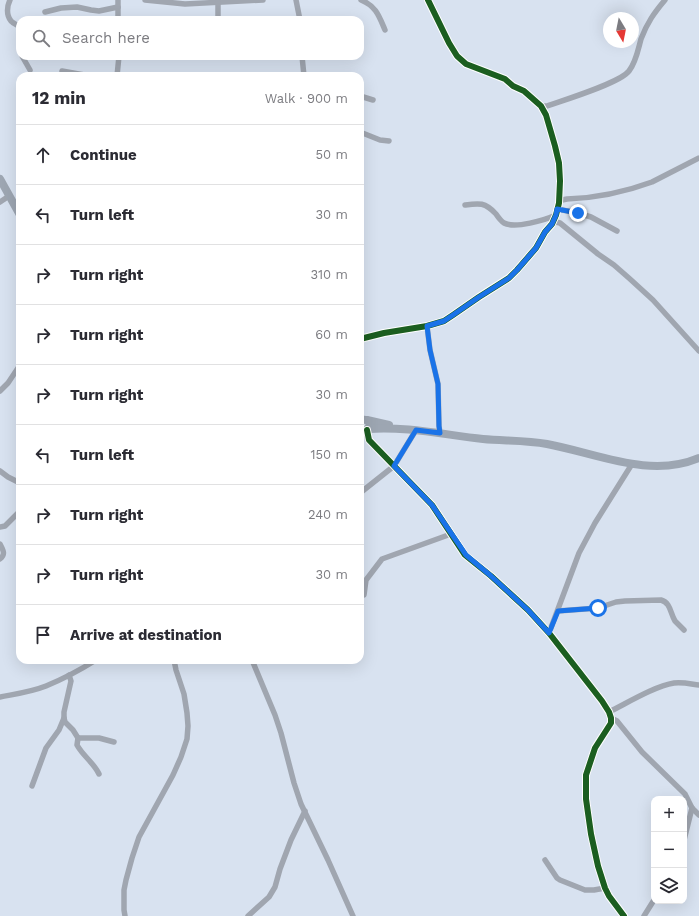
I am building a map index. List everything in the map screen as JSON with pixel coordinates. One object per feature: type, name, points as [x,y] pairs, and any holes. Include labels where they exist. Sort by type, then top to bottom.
[{"type":"main road","points":[[0,179],[16,208]]},
{"type":"main road","points":[[364,420],[412,430]]},
{"type":"main road","points":[[364,420],[370,425],[364,428]]},
{"type":"main road","points":[[364,429],[378,428],[412,430],[485,439],[547,444],[614,461],[632,464],[661,466],[676,465],[699,458]]},
{"type":"street","points":[[10,0],[7,6],[9,16],[11,21],[16,24]]},
{"type":"street","points":[[118,0],[118,16]]},
{"type":"street","points":[[145,0],[185,4],[263,0]]},
{"type":"street","points":[[296,0],[299,16]]},
{"type":"street","points":[[361,0],[370,5],[378,14],[385,30]]},
{"type":"street","points":[[364,337],[384,332],[427,326],[444,321],[509,278],[536,248],[545,232],[552,224],[559,203],[559,163],[546,115],[541,106],[524,91],[505,79],[466,64],[449,43],[428,0]]},
{"type":"street","points":[[541,106],[547,106],[604,86],[628,72],[637,56],[641,39],[650,19],[665,0]]},
{"type":"street","points":[[218,2],[218,16]]},
{"type":"street","points":[[45,12],[61,8],[78,7],[99,11],[118,7]]},
{"type":"street","points":[[24,60],[30,70]]},
{"type":"street","points":[[117,72],[119,60]]},
{"type":"street","points":[[302,60],[304,72]]},
{"type":"street","points":[[62,71],[68,72]]},
{"type":"street","points":[[364,97],[373,100]]},
{"type":"street","points":[[364,134],[380,140],[389,141]]},
{"type":"street","points":[[559,203],[562,200],[602,196],[644,185],[699,158]]},
{"type":"street","points":[[0,202],[9,196]]},
{"type":"street","points":[[465,205],[477,203],[489,207],[504,223],[510,226],[543,220],[557,212],[578,213],[591,217],[617,231]]},
{"type":"street","points":[[552,224],[556,222],[560,223],[614,265],[653,300],[699,350]]},
{"type":"street","points":[[427,326],[430,350],[438,384],[440,433]]},
{"type":"street","points":[[0,391],[8,383],[16,371]]},
{"type":"street","points":[[364,490],[394,466],[412,430]]},
{"type":"street","points":[[364,432],[369,440],[432,505],[466,555],[528,610],[549,633],[602,701],[610,715],[617,721],[642,752],[685,794],[692,808],[699,815]]},
{"type":"street","points":[[549,633],[579,553],[595,523],[632,464]]},
{"type":"street","points":[[0,471],[16,481]]},
{"type":"street","points":[[0,528],[5,526],[16,515]]},
{"type":"street","points":[[364,595],[366,580],[382,559],[451,534]]},
{"type":"street","points":[[0,544],[4,553],[0,559]]},
{"type":"street","points":[[558,611],[598,608],[616,602],[661,600],[667,603],[674,620],[684,630]]},
{"type":"street","points":[[0,697],[34,690],[45,686],[89,664]]},
{"type":"street","points":[[125,916],[124,890],[139,837],[174,775],[187,740],[188,713],[175,664]]},
{"type":"street","points":[[254,664],[275,715],[294,783],[304,811],[353,916]]},
{"type":"street","points":[[32,786],[46,748],[59,730],[64,718],[71,681],[69,675]]},
{"type":"street","points":[[610,715],[643,695],[661,687],[674,683],[699,685]]},
{"type":"street","points":[[610,715],[611,723],[595,748],[586,776],[586,799],[591,834],[598,866],[605,888],[624,916]]},
{"type":"street","points":[[64,718],[65,722],[78,738],[77,745],[79,749],[93,764],[99,774]]},
{"type":"street","points":[[78,738],[99,738],[114,742]]},
{"type":"street","points":[[686,832],[692,808]]},
{"type":"street","points":[[248,916],[269,897],[275,887],[291,840],[304,811]]},
{"type":"street","points":[[545,860],[560,880],[590,891],[605,888]]},
{"type":"street","points":[[644,916],[652,904]]},
{"type":"cycle path","points":[[364,338],[427,326],[444,321],[509,278],[536,248],[545,232],[552,224],[559,203],[559,163],[546,115],[541,106],[524,91],[513,86],[505,79],[466,64],[457,56],[428,0]]},
{"type":"cycle path","points":[[367,430],[369,440],[432,505],[465,555],[491,576],[528,610],[549,633],[609,712],[611,723],[595,748],[586,775],[586,799],[591,834],[598,866],[605,888],[624,916]]},
{"type":"route","points":[[578,213],[557,209],[552,224],[545,232],[536,248],[509,278],[444,321],[427,326],[430,350],[438,384],[440,433],[416,430],[394,466],[432,505],[466,555],[528,610],[549,633],[558,611],[598,608]]}]
